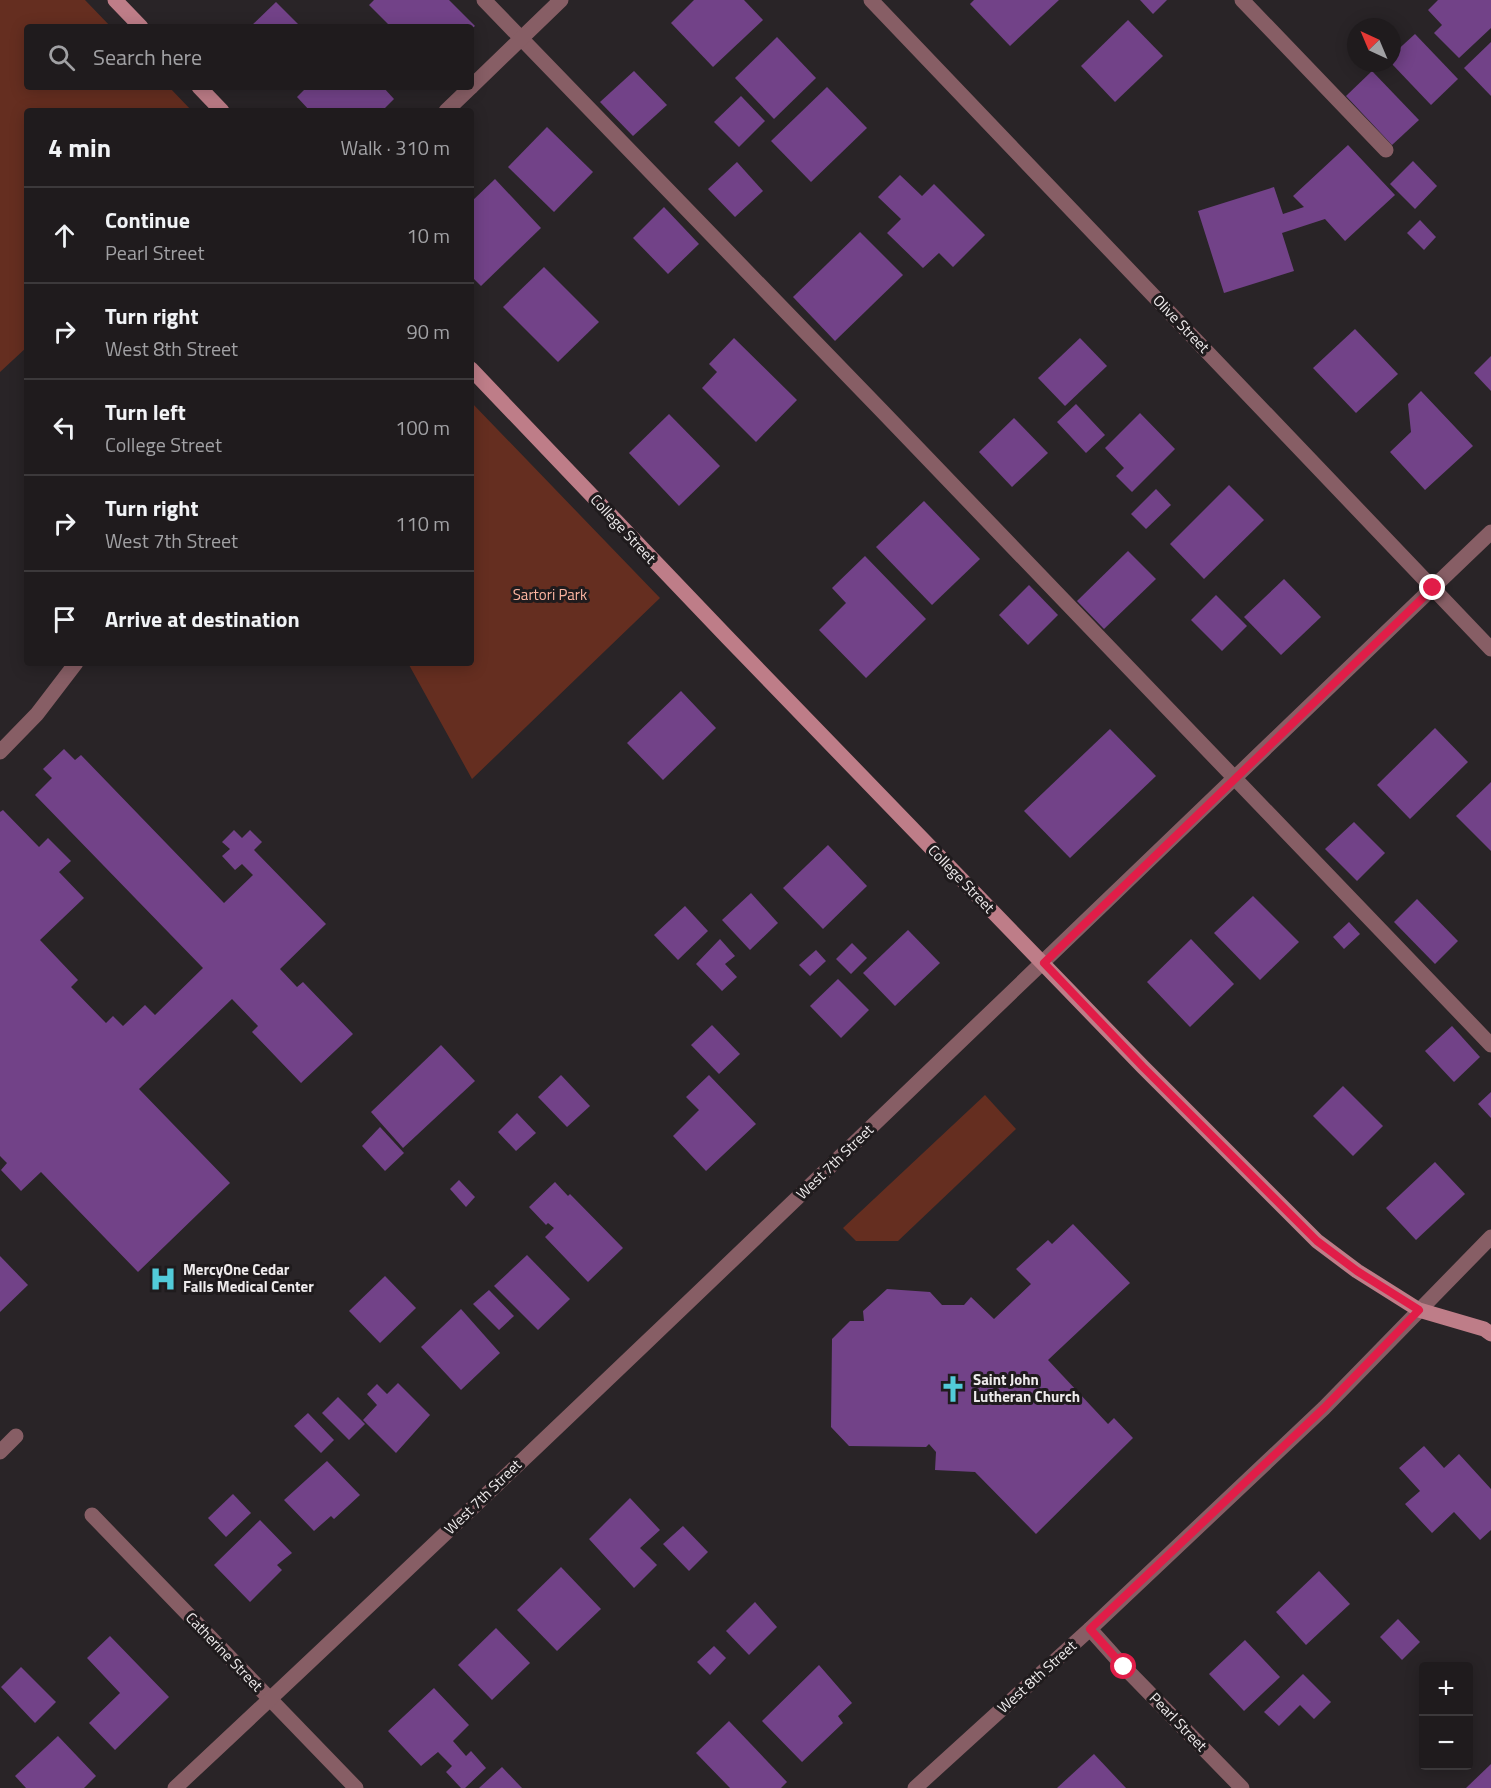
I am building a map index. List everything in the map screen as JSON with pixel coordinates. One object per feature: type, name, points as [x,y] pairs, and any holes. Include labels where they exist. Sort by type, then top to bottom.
[{"type":"street","points":[[115,0],[138,24]]},
{"type":"street","points":[[484,0],[1491,1045]]},
{"type":"street","points":[[474,84],[561,0]]},
{"type":"street","name":"Olive Street","points":[[871,0],[1491,649]]},
{"type":"street","points":[[1242,0],[1386,150]]},
{"type":"street","points":[[202,90],[219,108]]},
{"type":"street","points":[[449,108],[468,90]]},
{"type":"street","name":"College Street","points":[[474,372],[669,578],[1143,1067],[1317,1241],[1357,1271],[1419,1310],[1484,1329],[1491,1334]]},
{"type":"street","name":"West 7th Street","points":[[175,1788],[1044,963],[1491,532]]},
{"type":"street","points":[[0,752],[37,714],[74,666]]},
{"type":"street","name":"West 8th Street","points":[[915,1788],[1090,1629],[1324,1408],[1491,1237]]},
{"type":"street","points":[[0,1452],[16,1436]]},
{"type":"street","name":"Catherine Street","points":[[92,1515],[356,1788]]},
{"type":"street","name":"Pearl Street","points":[[1090,1629],[1242,1788]]},
{"type":"green space","points":[[0,0],[85,0],[108,24],[24,24],[24,90],[172,90],[189,108],[24,108],[24,350],[0,372]]},
{"type":"green space","name":"Sartori Park","points":[[474,405],[660,598],[472,779],[410,666],[474,666]]},
{"type":"green space","points":[[985,1095],[1016,1129],[898,1241],[856,1241],[843,1228]]},
{"type":"building","points":[[374,0],[449,0],[473,24],[388,24],[369,5]]},
{"type":"building","points":[[694,0],[744,0],[763,20],[713,67],[671,23]]},
{"type":"building","points":[[974,0],[1059,0],[1010,46],[970,4]]},
{"type":"building","points":[[1140,0],[1167,0],[1153,14]]},
{"type":"building","points":[[1438,0],[1491,0],[1491,28],[1459,58],[1434,33],[1442,25],[1428,10]]},
{"type":"building","points":[[276,2],[298,24],[253,24]]},
{"type":"building","points":[[1128,20],[1163,56],[1115,102],[1081,66]]},
{"type":"building","points":[[1415,34],[1458,79],[1431,105],[1400,72],[1401,47]]},
{"type":"building","points":[[777,37],[816,78],[774,119],[735,78]]},
{"type":"building","points":[[1491,42],[1491,96],[1464,68]]},
{"type":"building","points":[[634,71],[667,105],[633,136],[600,102]]},
{"type":"building","points":[[1373,72],[1419,120],[1392,145],[1346,96]]},
{"type":"building","points":[[827,87],[867,128],[811,182],[771,141]]},
{"type":"building","points":[[304,90],[386,90],[394,99],[385,108],[307,108],[297,97]]},
{"type":"building","points":[[741,96],[765,121],[739,147],[714,122]]},
{"type":"building","points":[[547,127],[593,172],[554,212],[508,167]]},
{"type":"building","points":[[1348,145],[1395,195],[1345,241],[1325,219],[1282,233],[1294,271],[1224,293],[1198,211],[1274,187],[1283,214],[1304,207],[1293,196]]},
{"type":"building","points":[[1413,161],[1437,186],[1415,209],[1390,184]]},
{"type":"building","points":[[737,162],[763,191],[735,217],[708,189]]},
{"type":"building","points":[[900,175],[922,196],[934,184],[985,235],[953,267],[939,253],[923,268],[887,233],[901,219],[878,197]]},
{"type":"building","points":[[495,179],[541,228],[481,286],[474,279],[474,199]]},
{"type":"building","points":[[664,207],[699,244],[668,274],[633,238]]},
{"type":"building","points":[[1420,220],[1436,237],[1424,250],[1407,233]]},
{"type":"building","points":[[860,232],[903,275],[835,341],[793,297]]},
{"type":"building","points":[[544,267],[599,322],[558,362],[503,307]]},
{"type":"building","points":[[1355,329],[1398,374],[1356,413],[1313,368]]},
{"type":"building","points":[[734,338],[797,400],[756,442],[702,388],[717,372],[709,364]]},
{"type":"building","points":[[1080,338],[1107,366],[1065,406],[1038,378]]},
{"type":"building","points":[[1491,356],[1491,391],[1474,373]]},
{"type":"building","points":[[1421,391],[1473,446],[1425,490],[1390,452],[1411,432],[1408,404]]},
{"type":"building","points":[[1076,404],[1105,435],[1086,453],[1057,422]]},
{"type":"building","points":[[1140,413],[1175,449],[1132,492],[1116,476],[1124,468],[1105,448]]},
{"type":"building","points":[[669,414],[720,466],[679,506],[629,453]]},
{"type":"building","points":[[1014,418],[1048,453],[1012,487],[979,452]]},
{"type":"building","points":[[1229,485],[1264,520],[1204,579],[1170,544]]},
{"type":"building","points":[[1156,489],[1171,505],[1146,529],[1131,514]]},
{"type":"building","points":[[924,501],[980,559],[932,605],[876,547]]},
{"type":"building","points":[[1128,551],[1156,579],[1104,629],[1077,601]]},
{"type":"building","points":[[865,556],[926,619],[866,678],[819,630],[846,603],[832,588]]},
{"type":"building","points":[[1284,579],[1321,617],[1281,655],[1244,617]]},
{"type":"building","points":[[1029,585],[1058,615],[1028,645],[999,615]]},
{"type":"building","points":[[1216,595],[1247,626],[1222,651],[1191,620]]},
{"type":"building","points":[[681,691],[716,728],[663,780],[627,743]]},
{"type":"building","points":[[1435,728],[1468,762],[1410,819],[1377,785]]},
{"type":"building","points":[[1110,729],[1156,776],[1070,858],[1024,811]]},
{"type":"building","points":[[64,749],[75,760],[81,755],[224,903],[253,875],[242,864],[235,870],[222,856],[230,849],[222,842],[234,830],[242,838],[250,830],[262,842],[254,850],[326,924],[280,969],[297,987],[303,982],[353,1034],[301,1083],[252,1032],[258,1026],[232,999],[139,1089],[230,1183],[138,1272],[41,1172],[21,1191],[1,1170],[7,1163],[0,1156],[0,812],[3,810],[39,847],[48,838],[71,861],[59,872],[84,898],[40,940],[78,980],[71,987],[106,1023],[113,1016],[123,1026],[145,1005],[155,1015],[203,968],[35,795],[52,778],[43,769]]},
{"type":"building","points":[[1491,782],[1491,851],[1456,816]]},
{"type":"building","points":[[1354,822],[1385,853],[1357,881],[1325,849]]},
{"type":"building","points":[[828,845],[867,886],[823,929],[783,888]]},
{"type":"building","points":[[751,893],[778,923],[750,950],[722,920]]},
{"type":"building","points":[[1253,896],[1299,942],[1260,980],[1214,933]]},
{"type":"building","points":[[1417,899],[1458,941],[1435,964],[1394,922]]},
{"type":"building","points":[[685,906],[708,931],[678,960],[654,935]]},
{"type":"building","points":[[1349,922],[1360,934],[1344,949],[1333,937]]},
{"type":"building","points":[[908,930],[940,963],[895,1006],[863,973]]},
{"type":"building","points":[[720,939],[735,956],[725,964],[737,977],[722,991],[696,964]]},
{"type":"building","points":[[1191,939],[1234,984],[1190,1027],[1147,982]]},
{"type":"building","points":[[852,943],[867,958],[851,974],[836,959]]},
{"type":"building","points":[[816,950],[826,961],[810,976],[799,965]]},
{"type":"building","points":[[838,979],[869,1010],[841,1038],[810,1006]]},
{"type":"building","points":[[712,1025],[740,1054],[719,1074],[691,1045]]},
{"type":"building","points":[[1452,1026],[1480,1057],[1454,1082],[1425,1051]]},
{"type":"building","points":[[441,1045],[475,1081],[403,1148],[371,1112]]},
{"type":"building","points":[[561,1075],[590,1106],[567,1127],[538,1097]]},
{"type":"building","points":[[709,1075],[756,1124],[706,1171],[673,1136],[699,1110],[686,1097]]},
{"type":"building","points":[[1343,1086],[1383,1126],[1353,1156],[1313,1116]]},
{"type":"building","points":[[1491,1092],[1491,1118],[1478,1104]]},
{"type":"building","points":[[517,1113],[536,1133],[516,1151],[498,1132]]},
{"type":"building","points":[[380,1127],[404,1153],[385,1171],[362,1146]]},
{"type":"building","points":[[1435,1162],[1465,1194],[1416,1240],[1386,1208]]},
{"type":"building","points":[[459,1180],[475,1197],[466,1207],[450,1189]]},
{"type":"building","points":[[555,1182],[568,1196],[570,1194],[623,1248],[588,1282],[545,1237],[554,1228],[548,1223],[546,1225],[529,1207]]},
{"type":"building","name":"Saint John Lutheran Church","points":[[1073,1224],[1130,1283],[1048,1360],[1108,1424],[1114,1418],[1133,1438],[1036,1534],[975,1472],[935,1470],[936,1452],[929,1444],[926,1447],[849,1446],[831,1427],[832,1339],[850,1321],[864,1321],[863,1311],[887,1289],[930,1292],[942,1305],[964,1305],[971,1297],[994,1319],[1031,1284],[1016,1269],[1048,1240],[1052,1244]]},
{"type":"building","points":[[527,1255],[570,1299],[538,1330],[494,1286]]},
{"type":"building","points":[[0,1256],[28,1285],[0,1312]]},
{"type":"building","points":[[385,1276],[416,1308],[380,1343],[349,1311]]},
{"type":"building","points":[[489,1290],[514,1316],[499,1330],[473,1304]]},
{"type":"building","points":[[461,1309],[500,1353],[461,1390],[421,1347]]},
{"type":"building","points":[[398,1383],[430,1415],[396,1453],[363,1420],[377,1405],[367,1394],[377,1384],[387,1394]]},
{"type":"building","points":[[338,1397],[365,1424],[349,1440],[322,1413]]},
{"type":"building","points":[[308,1413],[334,1440],[321,1453],[294,1426]]},
{"type":"building","points":[[1424,1446],[1444,1468],[1459,1454],[1491,1489],[1491,1530],[1480,1540],[1454,1512],[1432,1533],[1405,1504],[1420,1491],[1399,1468]]},
{"type":"building","points":[[327,1461],[360,1495],[334,1519],[331,1516],[314,1531],[284,1500]]},
{"type":"building","points":[[233,1494],[251,1513],[226,1537],[208,1518]]},
{"type":"building","points":[[630,1498],[660,1530],[640,1548],[657,1565],[634,1588],[589,1539]]},
{"type":"building","points":[[260,1520],[292,1553],[277,1565],[282,1570],[250,1602],[214,1565]]},
{"type":"building","points":[[683,1526],[708,1552],[689,1571],[663,1544]]},
{"type":"building","points":[[561,1567],[601,1609],[557,1651],[517,1610]]},
{"type":"building","points":[[1319,1571],[1350,1604],[1306,1645],[1276,1612]]},
{"type":"building","points":[[755,1602],[777,1627],[749,1655],[726,1631]]},
{"type":"building","points":[[1398,1619],[1420,1642],[1402,1660],[1380,1637]]},
{"type":"building","points":[[496,1628],[530,1663],[492,1700],[458,1665]]},
{"type":"building","points":[[110,1636],[169,1697],[115,1750],[89,1723],[120,1693],[87,1658]]},
{"type":"building","points":[[1245,1640],[1280,1677],[1244,1711],[1209,1674]]},
{"type":"building","points":[[714,1646],[726,1658],[710,1675],[697,1662]]},
{"type":"building","points":[[819,1665],[852,1703],[838,1716],[843,1723],[802,1762],[762,1721]]},
{"type":"building","points":[[21,1667],[56,1702],[35,1723],[1,1687]]},
{"type":"building","points":[[1303,1674],[1331,1702],[1314,1719],[1300,1705],[1279,1726],[1264,1712]]},
{"type":"building","points":[[434,1688],[469,1725],[453,1741],[466,1756],[471,1751],[486,1768],[465,1788],[461,1788],[446,1772],[452,1766],[438,1752],[421,1766],[388,1731]]},
{"type":"building","points":[[729,1721],[787,1782],[781,1788],[730,1788],[696,1753]]},
{"type":"building","points":[[58,1736],[96,1776],[84,1788],[26,1788],[15,1776]]},
{"type":"building","points":[[1094,1754],[1126,1788],[1057,1788]]},
{"type":"building","points":[[1491,1764],[1491,1788],[1466,1788]]},
{"type":"building","points":[[502,1767],[522,1788],[479,1788]]},
{"type":"place","name":"MercyOne Cedar Falls Medical Center","points":[[163,1279]]},
{"type":"place","name":"Saint John Lutheran Church","points":[[953,1389]]},
{"type":"route","points":[[1124,1667],[1090,1629],[1324,1408],[1419,1310],[1357,1271],[1317,1241],[1143,1067],[1044,963],[1433,588]]}]
